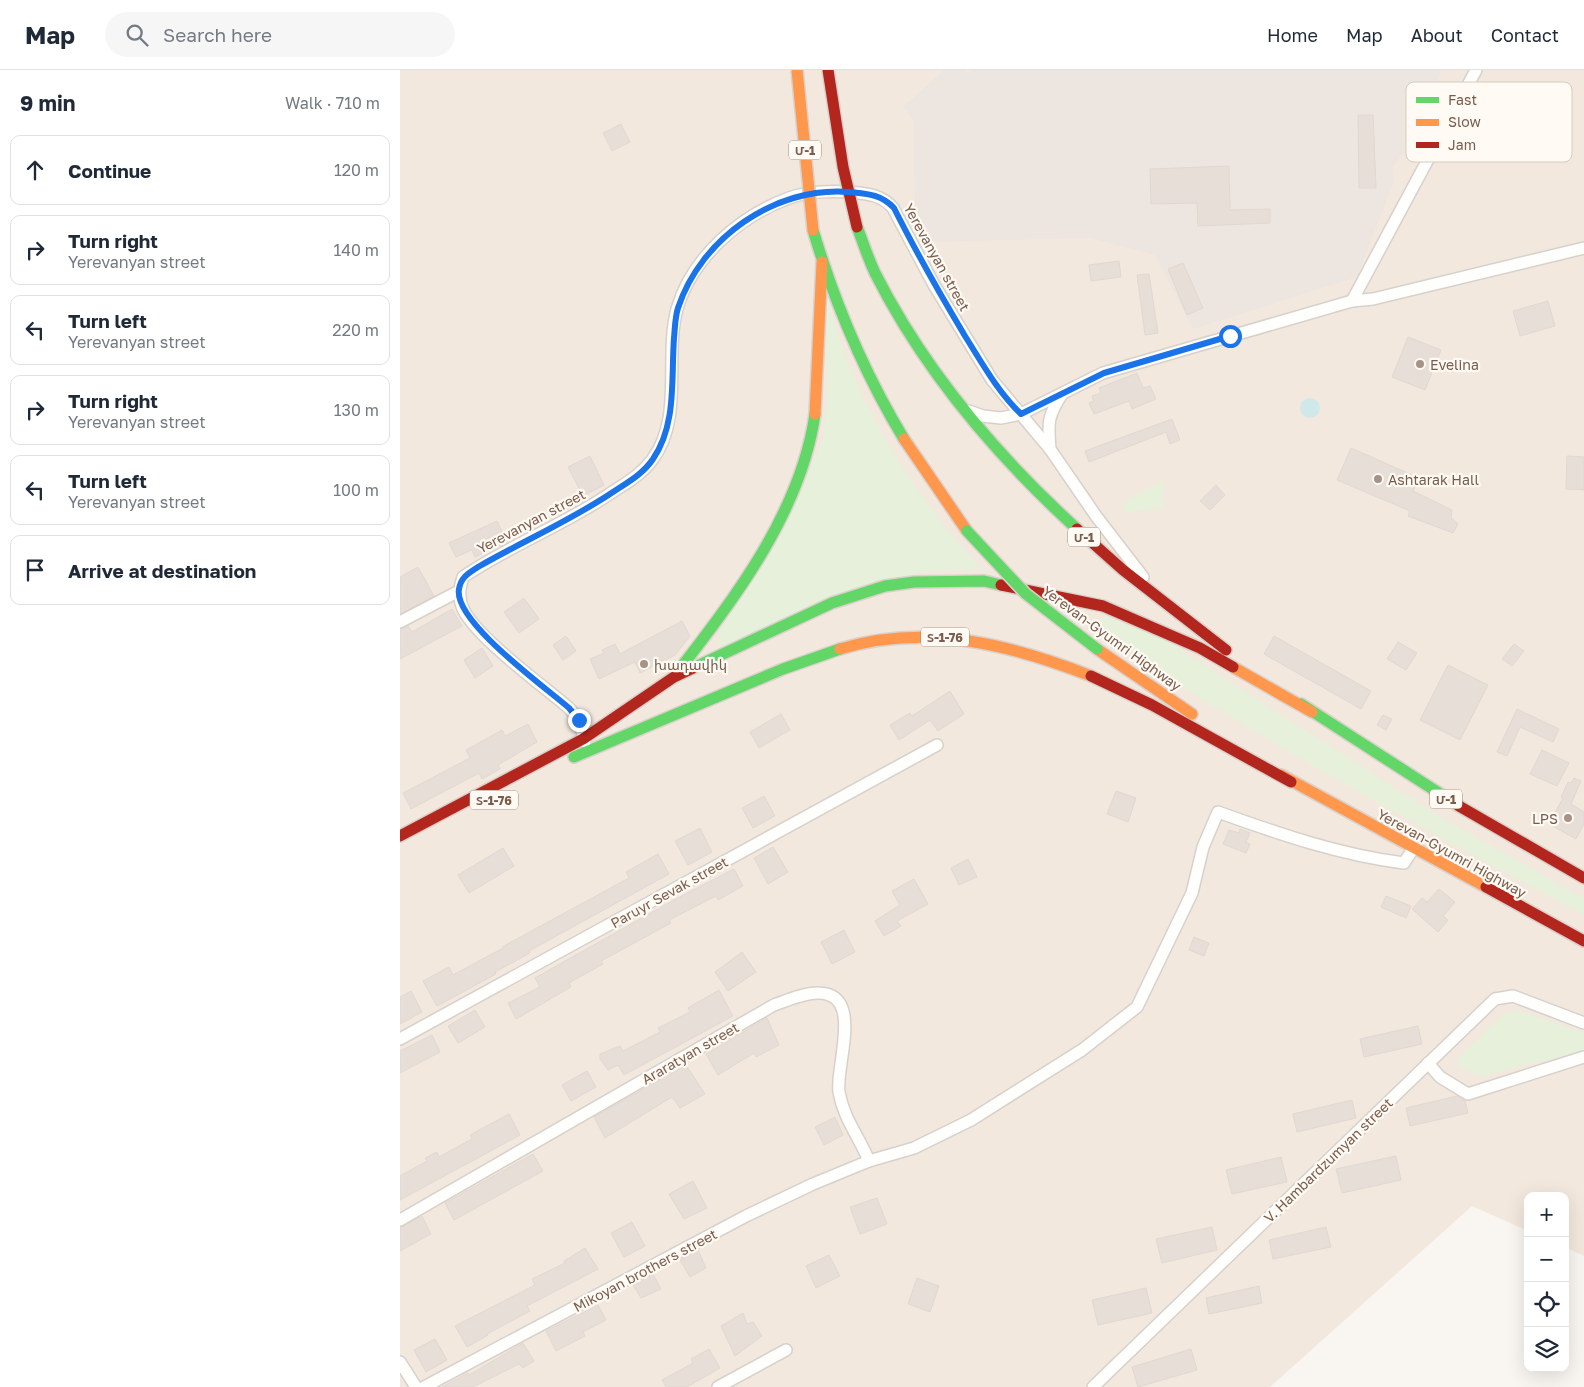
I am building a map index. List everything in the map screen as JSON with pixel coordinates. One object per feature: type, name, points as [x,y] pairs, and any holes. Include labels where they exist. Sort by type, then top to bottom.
[{"type":"highway","name":"Yerevan-Gyumri Highway","points":[[798,70],[813,230],[822,262],[874,386],[910,450],[967,531],[1026,594],[1097,649],[1291,782],[1584,941]]},
{"type":"highway","name":"Մ-1","points":[[828,70],[843,167],[857,227],[876,275],[912,337],[963,409],[988,440],[1069,525],[1170,609],[1312,712],[1436,793],[1584,878]]},
{"type":"highway","points":[[674,677],[727,609],[748,575],[784,506],[803,462],[814,417],[822,262]]},
{"type":"highway","name":"Տ-1-76","points":[[400,836],[583,738],[674,677],[781,626],[860,594],[885,586],[914,582],[984,581],[1102,606],[1200,648],[1312,712]]},
{"type":"highway","name":"Տ-1-76","points":[[486,804],[588,750],[757,680],[852,646],[896,637],[930,636],[973,640],[1012,649],[1082,672],[1141,700],[1291,782]]},
{"type":"highway","points":[[1563,931],[1584,947]]},
{"type":"street","points":[[1469,82],[1476,70]]},
{"type":"street","points":[[1352,301],[1424,162]]},
{"type":"street","name":"Yerevanyan street","points":[[459,591],[463,577],[478,567],[580,514],[642,472],[654,458],[667,435],[677,310],[687,284],[703,261],[742,222],[790,198],[828,191],[869,194],[884,198],[894,208],[934,285],[992,380],[1008,402],[1021,414],[1050,449],[1096,516],[1170,609]]},
{"type":"street","points":[[963,409],[983,416],[1001,418],[1021,414],[1104,373],[1352,301],[1373,299],[1584,248]]},
{"type":"street","points":[[1050,449],[1048,425],[1050,411],[1062,394]]},
{"type":"street","points":[[400,622],[459,591],[463,610],[480,632],[569,708],[579,720],[588,750]]},
{"type":"street","name":"Paruyr Sevak street","points":[[400,1039],[937,745]]},
{"type":"street","name":"Mikoyan brothers street","points":[[424,1387],[746,1216],[813,1184],[869,1161],[914,1148],[971,1120],[1082,1050],[1137,1007],[1192,893],[1202,848],[1218,812],[1287,837],[1372,859],[1404,863],[1413,849]]},
{"type":"street","name":"Araratyan street","points":[[400,1220],[774,1005],[820,992],[834,996],[842,1006],[847,1028],[840,1056],[839,1090],[848,1123],[864,1148],[869,1161]]},
{"type":"street","name":"V. Hambardzumyan street","points":[[1094,1387],[1494,999],[1513,996],[1584,1023]]},
{"type":"street","points":[[1428,1063],[1440,1077],[1468,1094],[1584,1057]]},
{"type":"street","points":[[718,1387],[786,1350]]},
{"type":"street","points":[[400,1362],[416,1387]]},
{"type":"shaded area","points":[[400,70],[1584,70],[1584,1256],[1569,1249],[1569,1192],[1524,1192],[1524,1229],[1472,1206],[1270,1387],[400,1387]]},
{"type":"shaded area","points":[[944,70],[964,70],[968,72],[974,70],[1441,70],[1438,82],[1406,82],[1406,149],[1392,168],[1394,181],[1357,277],[1193,329],[1155,255],[1090,238],[928,242],[916,228],[913,119],[903,107]]},
{"type":"green space","points":[[827,297],[845,355],[871,413],[921,495],[940,521],[981,569],[917,572],[717,648],[719,633],[796,502],[823,438],[827,404]]},
{"type":"green space","points":[[1164,481],[1163,508],[1125,512],[1123,505],[1129,498]]},
{"type":"green space","points":[[1105,616],[1162,638],[1442,818],[1584,898],[1584,915],[1398,814],[1275,744],[1215,707],[1097,630],[1098,620]]},
{"type":"green space","points":[[1517,1010],[1584,1033],[1584,1051],[1482,1076],[1459,1067],[1458,1061],[1460,1056],[1503,1015]]},
{"type":"water","points":[[1310,398],[1317,401],[1320,408],[1317,415],[1310,418],[1303,415],[1300,408],[1303,401]]},
{"type":"building","points":[[1358,115],[1373,115],[1376,188],[1359,188]]},
{"type":"building","points":[[621,124],[630,142],[612,151],[603,133]]},
{"type":"building","points":[[1229,166],[1230,210],[1270,209],[1270,223],[1198,226],[1197,203],[1151,204],[1150,169]]},
{"type":"building","points":[[1119,261],[1121,277],[1091,281],[1089,265]]},
{"type":"building","points":[[1183,263],[1203,308],[1187,315],[1168,269]]},
{"type":"building","points":[[1149,274],[1158,333],[1145,335],[1137,275]]},
{"type":"building","points":[[1548,301],[1555,326],[1520,336],[1513,311]]},
{"type":"building","points":[[1408,337],[1441,350],[1425,390],[1392,377]]},
{"type":"building","points":[[1137,373],[1143,388],[1150,386],[1156,399],[1132,409],[1129,401],[1094,414],[1089,403],[1094,401],[1092,396],[1101,393],[1099,388]]},
{"type":"building","points":[[1172,419],[1180,440],[1170,444],[1166,432],[1089,462],[1085,451]]},
{"type":"building","name":"Ashtarak Hall","points":[[1351,448],[1419,478],[1413,491],[1452,510],[1451,518],[1458,524],[1453,533],[1408,516],[1410,511],[1337,480]]},
{"type":"building","points":[[590,456],[604,485],[583,496],[568,467]]},
{"type":"building","points":[[1567,456],[1584,457],[1584,490],[1566,489]]},
{"type":"building","points":[[1216,485],[1225,495],[1210,510],[1200,501]]},
{"type":"building","points":[[497,521],[507,542],[475,557],[472,550],[456,557],[449,543]]},
{"type":"building","points":[[418,567],[434,596],[400,614],[400,577]]},
{"type":"building","points":[[524,598],[539,619],[519,633],[504,612]]},
{"type":"building","points":[[452,609],[462,626],[400,659],[400,629],[408,626],[412,632]]},
{"type":"building","points":[[682,621],[690,636],[675,655],[640,673],[635,662],[599,679],[590,659],[604,653],[602,650],[615,644],[620,654]]},
{"type":"building","points":[[566,636],[576,651],[563,660],[553,645]]},
{"type":"building","points":[[1274,636],[1371,691],[1361,709],[1264,654]]},
{"type":"building","points":[[1398,642],[1417,653],[1406,670],[1387,659]]},
{"type":"building","points":[[1514,644],[1524,651],[1512,666],[1502,659]]},
{"type":"building","points":[[482,648],[493,666],[475,678],[464,660]]},
{"type":"building","points":[[1448,665],[1488,685],[1460,740],[1420,720]]},
{"type":"building","points":[[950,691],[964,714],[938,731],[930,720],[899,740],[890,725],[910,713],[912,716]]},
{"type":"building","points":[[1517,709],[1559,729],[1553,742],[1520,727],[1507,756],[1497,752]]},
{"type":"building","points":[[781,714],[790,730],[759,748],[750,732]]},
{"type":"building","points":[[1383,715],[1392,719],[1386,730],[1377,725]]},
{"type":"building","points":[[528,724],[537,742],[498,765],[500,769],[482,779],[479,773],[411,809],[403,793],[470,758],[466,750],[502,730],[505,736]]},
{"type":"building","points":[[1542,750],[1569,763],[1557,786],[1530,774]]},
{"type":"building","name":"LPS","points":[[1574,778],[1581,781],[1571,804],[1584,812],[1584,824],[1576,839],[1549,824],[1563,798],[1561,797],[1568,782],[1571,783]]},
{"type":"building","points":[[1116,791],[1136,798],[1128,822],[1107,814]]},
{"type":"building","points":[[764,796],[775,816],[753,828],[742,808]]},
{"type":"building","points":[[700,828],[712,852],[688,865],[675,841]]},
{"type":"building","points":[[1240,829],[1250,833],[1246,842],[1250,844],[1246,853],[1223,844],[1229,830],[1239,833]]},
{"type":"building","points":[[773,847],[788,872],[768,884],[754,858]]},
{"type":"building","points":[[503,848],[514,866],[469,893],[458,875]]},
{"type":"building","points":[[658,854],[669,874],[529,951],[530,953],[495,972],[496,974],[437,1006],[423,981],[449,967],[453,975],[503,948],[629,878],[626,872]]},
{"type":"building","points":[[968,859],[977,877],[959,885],[951,868]]},
{"type":"building","points":[[734,869],[743,886],[718,900],[716,896],[669,920],[671,923],[601,961],[603,964],[569,983],[571,987],[516,1019],[508,1003],[540,987],[535,978],[672,901]]},
{"type":"building","points":[[914,879],[928,904],[897,921],[901,926],[884,936],[875,921],[900,905],[892,891]]},
{"type":"building","points":[[1439,889],[1455,902],[1443,916],[1448,920],[1438,932],[1412,909],[1422,898],[1427,902]]},
{"type":"building","points":[[1386,896],[1411,906],[1406,918],[1381,907]]},
{"type":"building","points":[[844,930],[855,952],[832,964],[821,942]]},
{"type":"building","points":[[1194,937],[1209,943],[1204,956],[1189,950]]},
{"type":"building","points":[[742,952],[756,972],[728,991],[715,972]]},
{"type":"building","points":[[719,990],[733,1016],[624,1075],[618,1065],[608,1070],[600,1059],[600,1054],[620,1046],[623,1051],[660,1032],[658,1028],[690,1012],[688,1008]]},
{"type":"building","points":[[411,991],[422,1012],[400,1024],[400,997]]},
{"type":"building","points":[[475,1010],[485,1027],[458,1043],[448,1026]]},
{"type":"building","points":[[767,1018],[779,1045],[756,1057],[754,1053],[718,1075],[706,1054]]},
{"type":"building","points":[[1418,1026],[1422,1044],[1364,1057],[1360,1039]]},
{"type":"building","points":[[432,1035],[440,1052],[400,1073],[400,1051]]},
{"type":"building","points":[[686,1065],[705,1094],[680,1108],[672,1097],[605,1138],[594,1117]]},
{"type":"building","points":[[587,1071],[596,1087],[571,1101],[562,1085]]},
{"type":"building","points":[[1457,1096],[1465,1101],[1468,1113],[1410,1126],[1406,1108]]},
{"type":"building","points":[[1352,1100],[1356,1118],[1297,1132],[1293,1114]]},
{"type":"building","points":[[509,1114],[520,1135],[400,1200],[400,1176],[427,1161],[425,1158],[437,1152],[439,1157],[472,1139],[470,1135]]},
{"type":"building","points":[[835,1117],[843,1135],[824,1145],[815,1127]]},
{"type":"building","points":[[533,1154],[543,1171],[454,1220],[445,1203]]},
{"type":"building","points":[[1396,1156],[1401,1180],[1342,1193],[1336,1169]]},
{"type":"building","points":[[1281,1157],[1287,1182],[1232,1194],[1226,1170]]},
{"type":"building","points":[[693,1181],[707,1208],[684,1219],[669,1194]]},
{"type":"building","points":[[877,1198],[887,1224],[860,1234],[850,1207]]},
{"type":"building","points":[[422,1216],[431,1234],[400,1251],[400,1228]]},
{"type":"building","points":[[632,1222],[645,1246],[624,1257],[611,1233]]},
{"type":"building","points":[[1212,1227],[1217,1250],[1162,1263],[1156,1239]]},
{"type":"building","points":[[1326,1227],[1331,1247],[1273,1259],[1269,1240]]},
{"type":"building","points":[[585,1248],[598,1269],[527,1306],[530,1311],[467,1347],[455,1326],[535,1285],[532,1279],[565,1263],[564,1261]]},
{"type":"building","points":[[698,1250],[706,1268],[690,1277],[680,1260]]},
{"type":"building","points":[[829,1255],[840,1276],[816,1288],[806,1266]]},
{"type":"building","points":[[653,1274],[661,1289],[641,1298],[633,1285]]},
{"type":"building","points":[[917,1278],[939,1286],[930,1312],[908,1304]]},
{"type":"building","points":[[1259,1286],[1262,1303],[1209,1314],[1206,1298]]},
{"type":"building","points":[[1146,1288],[1152,1313],[1098,1325],[1092,1300]]},
{"type":"building","points":[[598,1305],[606,1320],[583,1332],[585,1336],[556,1351],[546,1331]]},
{"type":"building","points":[[743,1313],[747,1324],[753,1322],[762,1336],[735,1356],[721,1326]]},
{"type":"building","points":[[435,1339],[447,1360],[426,1372],[414,1350]]},
{"type":"building","points":[[523,1343],[534,1361],[523,1368],[519,1364],[473,1387],[442,1387],[468,1373],[469,1375]]},
{"type":"building","points":[[709,1349],[720,1368],[687,1387],[666,1387],[662,1380],[693,1363],[691,1359]]},
{"type":"building","points":[[1191,1349],[1197,1370],[1138,1387],[1132,1367]]},
{"type":"traffic: fast","points":[[857,227],[875,273],[894,309],[939,377],[964,410],[1019,472],[1077,529]]},
{"type":"traffic: fast","points":[[813,230],[831,285],[852,338],[876,389],[904,439]]},
{"type":"traffic: fast","points":[[676,674],[742,584],[780,519],[796,485],[807,450],[815,414]]},
{"type":"traffic: fast","points":[[967,531],[1026,594],[1097,649]]},
{"type":"traffic: fast","points":[[693,668],[832,603],[885,586],[914,582],[984,581],[1001,585]]},
{"type":"traffic: fast","points":[[574,757],[783,669],[840,649]]},
{"type":"traffic: fast","points":[[1301,704],[1459,806]]},
{"type":"traffic: slow","points":[[797,70],[813,230]]},
{"type":"traffic: slow","points":[[815,414],[822,262]]},
{"type":"traffic: slow","points":[[904,439],[967,531]]},
{"type":"traffic: slow","points":[[840,649],[872,641],[904,638],[936,638],[967,641],[1029,655],[1091,676]]},
{"type":"traffic: slow","points":[[1097,649],[1192,714]]},
{"type":"traffic: slow","points":[[1233,667],[1312,712]]},
{"type":"traffic: slow","points":[[1281,775],[1486,887]]},
{"type":"traffic: jam","points":[[828,70],[843,167],[857,227]]},
{"type":"traffic: jam","points":[[1077,529],[1123,570],[1226,650]]},
{"type":"traffic: jam","points":[[1001,585],[1103,606],[1200,648],[1233,667]]},
{"type":"traffic: jam","points":[[400,836],[583,739],[674,677],[693,668]]},
{"type":"traffic: jam","points":[[1091,676],[1152,705],[1291,782]]},
{"type":"traffic: jam","points":[[1459,806],[1584,878]]},
{"type":"traffic: jam","points":[[1486,887],[1584,941]]},
{"type":"place","name":"Evelina","points":[[1420,364]]},
{"type":"place","name":"Ashtarak Hall","points":[[1378,479]]},
{"type":"place","name":"խադավիկ","points":[[644,664]]},
{"type":"place","name":"LPS","points":[[1568,818]]},
{"type":"route","points":[[579,720],[569,708],[480,632],[463,610],[459,591],[463,577],[506,551],[580,514],[642,472],[654,458],[667,435],[677,310],[687,284],[703,261],[742,222],[790,198],[828,191],[869,194],[884,198],[894,208],[934,285],[992,380],[1008,402],[1021,414],[1104,373],[1230,336]]}]
